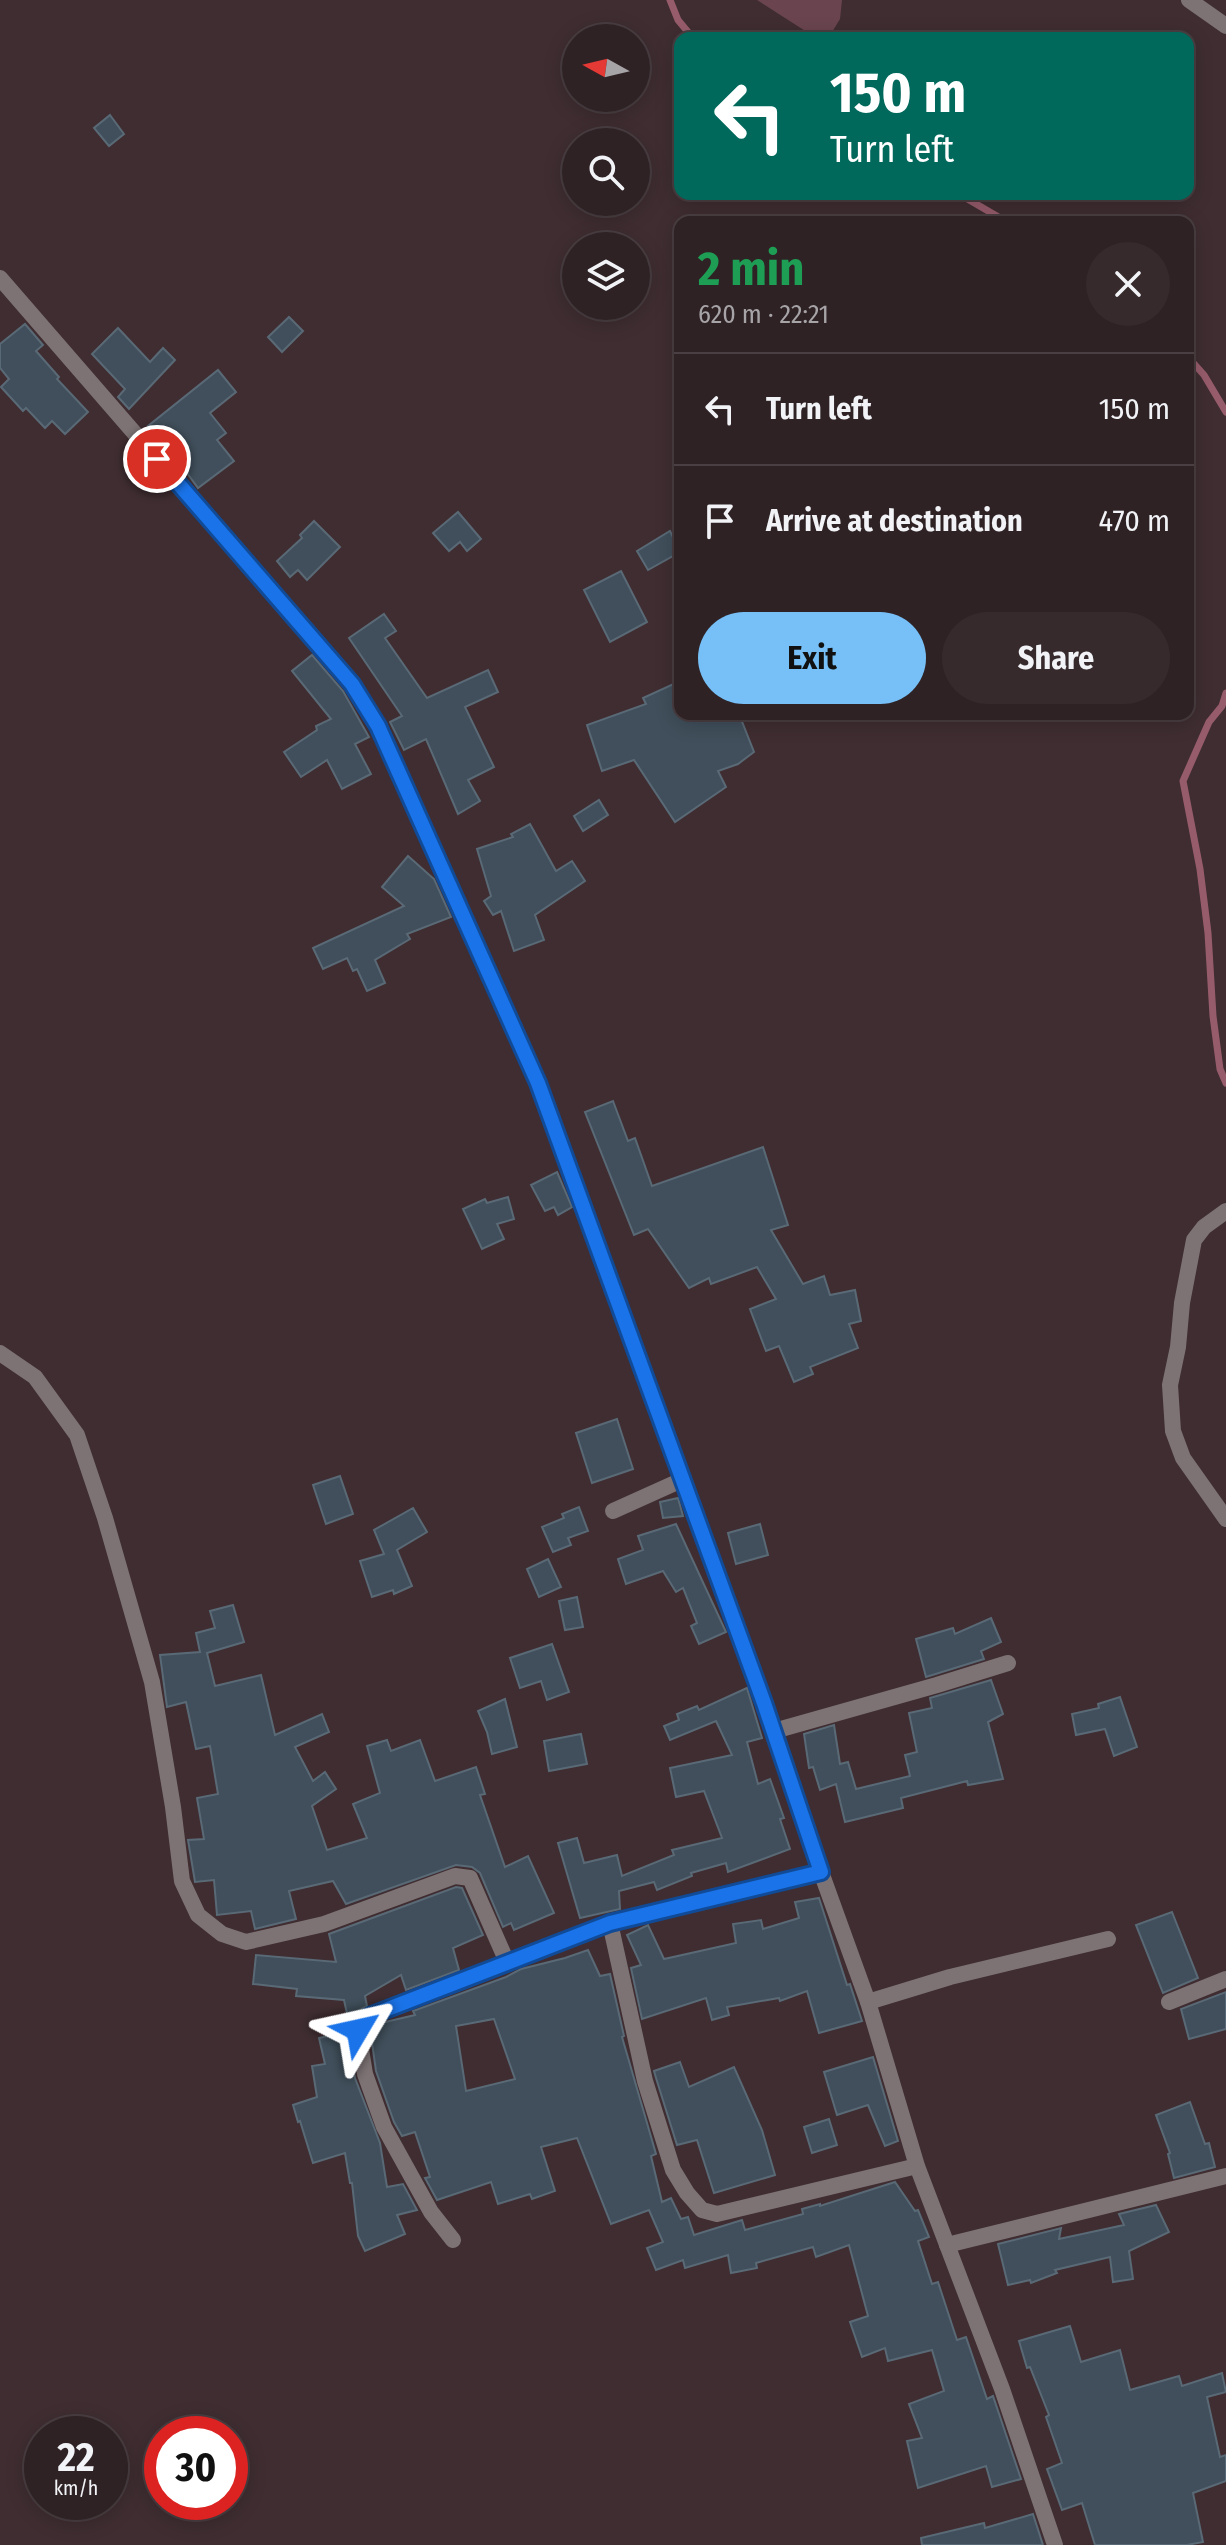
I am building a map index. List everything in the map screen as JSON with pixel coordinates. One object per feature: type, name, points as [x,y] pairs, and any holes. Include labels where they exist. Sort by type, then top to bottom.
[{"type":"street","points":[[1189,0],[1226,26]]},
{"type":"street","points":[[0,278],[311,636],[365,702],[378,726],[538,1083],[774,1731],[868,2002],[917,2166],[1002,2389],[1055,2545]]},
{"type":"street","points":[[1226,1211],[1204,1227],[1194,1240],[1170,1385],[1173,1431],[1183,1458],[1226,1519]]},
{"type":"street","points":[[0,1353],[35,1377],[77,1435],[105,1518],[152,1682],[182,1881],[198,1915],[222,1934],[246,1942],[324,1924],[455,1876],[464,1876],[470,1878],[507,1962]]},
{"type":"street","points":[[613,1511],[684,1479]]},
{"type":"street","points":[[774,1731],[1008,1663]]},
{"type":"street","points":[[453,2240],[431,2212],[384,2127],[365,2074],[358,2030],[361,2022],[372,2015],[610,1923],[821,1872]]},
{"type":"street","points":[[610,1923],[659,2130],[673,2170],[702,2210],[717,2214],[917,2166]]},
{"type":"street","points":[[868,2002],[950,1977],[1108,1939]]},
{"type":"street","points":[[1169,2002],[1226,1979]]},
{"type":"street","points":[[947,2245],[1226,2176]]},
{"type":"shaded area","points":[[757,0],[842,0],[840,19],[832,32],[807,32]]},
{"type":"building","points":[[110,115],[124,134],[109,146],[94,128]]},
{"type":"building","points":[[289,317],[303,331],[282,352],[268,337]]},
{"type":"building","points":[[25,324],[43,345],[36,351],[88,412],[65,434],[52,421],[45,428],[26,408],[23,411],[1,387],[9,379],[0,368],[0,344]]},
{"type":"building","points":[[118,328],[150,362],[163,348],[175,360],[129,409],[118,397],[125,389],[92,354]]},
{"type":"building","points":[[218,370],[236,392],[210,413],[226,433],[217,440],[234,461],[198,488],[148,426]]},
{"type":"building","points":[[458,512],[481,539],[467,551],[460,542],[449,551],[433,533]]},
{"type":"building","points":[[314,521],[340,547],[307,580],[298,570],[290,577],[277,561],[302,538],[300,535]]},
{"type":"building","points":[[670,531],[674,539],[674,555],[648,570],[637,551]]},
{"type":"building","points":[[621,571],[647,622],[610,642],[584,590]]},
{"type":"building","points":[[384,614],[396,631],[385,638],[427,698],[488,670],[498,692],[465,707],[494,767],[468,780],[480,801],[458,814],[426,739],[404,750],[390,722],[402,716],[349,638]]},
{"type":"building","points":[[312,655],[343,691],[369,737],[355,744],[371,774],[342,789],[327,760],[301,777],[284,752],[317,730],[316,726],[331,719],[292,671]]},
{"type":"building","points":[[674,684],[674,720],[741,720],[754,752],[738,764],[718,771],[726,787],[675,822],[634,760],[602,771],[587,725],[646,704],[643,698]]},
{"type":"building","points":[[599,800],[608,815],[583,831],[574,816]]},
{"type":"building","points":[[530,824],[556,871],[572,861],[585,881],[535,915],[544,940],[514,951],[501,911],[493,915],[484,901],[491,896],[477,849],[513,837],[511,834]]},
{"type":"building","points":[[408,856],[434,879],[451,917],[407,934],[410,939],[375,960],[385,983],[367,991],[357,969],[353,971],[347,958],[323,969],[313,948],[404,906],[382,887]]},
{"type":"building","points":[[613,1101],[628,1141],[635,1138],[652,1186],[763,1147],[788,1225],[771,1230],[803,1284],[824,1276],[830,1295],[855,1290],[861,1321],[849,1324],[858,1348],[810,1367],[813,1374],[794,1382],[779,1346],[766,1351],[750,1309],[776,1299],[757,1267],[711,1284],[709,1278],[689,1288],[648,1229],[634,1235],[585,1112]]},
{"type":"building","points":[[557,1172],[572,1207],[558,1215],[554,1207],[545,1211],[531,1185]]},
{"type":"building","points":[[508,1197],[514,1219],[497,1224],[504,1239],[482,1249],[463,1209],[485,1199],[487,1203]]},
{"type":"building","points":[[617,1419],[633,1469],[592,1483],[576,1433]]},
{"type":"building","points":[[340,1476],[353,1514],[326,1524],[313,1485]]},
{"type":"building","points":[[678,1498],[683,1516],[663,1518],[660,1502]]},
{"type":"building","points":[[579,1507],[588,1531],[568,1538],[571,1545],[553,1552],[542,1527],[564,1518],[562,1514]]},
{"type":"building","points":[[413,1508],[427,1532],[397,1550],[412,1586],[394,1594],[393,1590],[372,1597],[360,1561],[384,1554],[374,1530]]},
{"type":"building","points":[[676,1524],[726,1632],[699,1644],[691,1626],[697,1623],[683,1588],[676,1592],[663,1571],[626,1584],[618,1559],[643,1550],[638,1536]]},
{"type":"building","points":[[760,1524],[768,1555],[736,1564],[728,1533]]},
{"type":"building","points":[[548,1559],[561,1587],[539,1597],[527,1569]]},
{"type":"building","points":[[577,1597],[583,1627],[565,1630],[559,1601]]},
{"type":"building","points":[[233,1605],[244,1642],[207,1653],[215,1686],[261,1675],[275,1735],[322,1714],[329,1732],[295,1747],[313,1781],[325,1772],[336,1789],[312,1806],[327,1850],[367,1838],[353,1804],[380,1793],[367,1746],[387,1740],[391,1751],[420,1740],[435,1781],[476,1767],[485,1794],[480,1795],[505,1867],[528,1856],[554,1913],[514,1930],[511,1923],[503,1927],[480,1873],[472,1867],[456,1865],[346,1904],[333,1881],[289,1891],[296,1919],[255,1929],[251,1911],[217,1915],[214,1880],[195,1882],[188,1840],[204,1839],[197,1798],[218,1794],[210,1746],[196,1749],[186,1702],[167,1707],[160,1655],[200,1652],[196,1633],[215,1628],[210,1611]]},
{"type":"building","points":[[991,1618],[1001,1642],[981,1651],[984,1659],[926,1677],[916,1639],[953,1628],[955,1634]]},
{"type":"building","points":[[552,1644],[569,1692],[547,1700],[541,1681],[520,1688],[510,1658]]},
{"type":"building","points":[[991,1680],[1003,1714],[988,1722],[1003,1779],[968,1785],[967,1781],[901,1798],[903,1808],[845,1822],[836,1784],[820,1790],[813,1767],[809,1768],[804,1734],[834,1725],[840,1764],[848,1762],[856,1789],[910,1776],[905,1755],[917,1752],[909,1713],[932,1708],[930,1698]]},
{"type":"building","points":[[747,1688],[762,1738],[747,1742],[758,1784],[770,1779],[784,1818],[780,1819],[790,1849],[728,1872],[726,1863],[691,1873],[692,1876],[657,1890],[654,1882],[619,1891],[620,1909],[580,1918],[558,1843],[577,1838],[584,1863],[617,1855],[622,1876],[674,1855],[672,1850],[722,1838],[704,1791],[676,1797],[670,1768],[732,1755],[716,1721],[670,1740],[664,1726],[679,1720],[677,1714],[697,1706],[699,1710]]},
{"type":"building","points":[[1120,1697],[1137,1747],[1114,1756],[1105,1729],[1076,1735],[1072,1714],[1099,1708],[1098,1704]]},
{"type":"building","points":[[505,1699],[517,1747],[492,1754],[478,1711]]},
{"type":"building","points":[[581,1734],[587,1764],[549,1771],[544,1741]]},
{"type":"building","points":[[456,1887],[462,1888],[483,1935],[453,1948],[459,1970],[406,1990],[401,1975],[365,1996],[367,2006],[354,2013],[349,2023],[344,2000],[296,1996],[297,1989],[253,1984],[256,1955],[336,1962],[329,1934]]},
{"type":"building","points":[[819,1898],[862,2021],[819,2033],[807,1991],[780,2001],[779,1998],[727,2007],[729,2015],[712,2020],[706,1998],[642,2019],[631,1968],[641,1965],[627,1935],[648,1925],[664,1959],[736,1943],[733,1924],[761,1920],[763,1929],[799,1918],[795,1902]]},
{"type":"building","points":[[1172,1912],[1198,1978],[1163,1993],[1136,1925]]},
{"type":"building","points":[[588,1950],[600,1976],[610,1974],[622,2037],[656,2154],[651,2156],[662,2202],[671,2198],[681,2219],[688,2217],[694,2235],[742,2220],[745,2230],[803,2214],[802,2209],[895,2182],[915,2211],[918,2210],[929,2237],[918,2241],[932,2284],[938,2282],[957,2340],[966,2337],[987,2399],[993,2396],[1021,2479],[992,2487],[986,2466],[918,2488],[907,2441],[922,2438],[909,2404],[944,2391],[932,2350],[888,2361],[885,2348],[862,2357],[850,2322],[868,2316],[849,2245],[816,2257],[813,2247],[756,2263],[757,2268],[731,2273],[728,2255],[685,2268],[683,2260],[656,2270],[647,2248],[663,2242],[649,2210],[611,2224],[577,2138],[541,2147],[555,2191],[532,2199],[530,2194],[498,2204],[491,2182],[437,2200],[425,2178],[430,2177],[415,2132],[402,2136],[394,2122],[376,2071],[370,2029],[381,2023],[415,2015],[413,2011],[521,1969]],"holes":[[[494,2019],[515,2079],[466,2091],[456,2026]]]},
{"type":"building","points":[[1226,1992],[1226,2029],[1189,2039],[1181,2009]]},
{"type":"building","points":[[347,2032],[355,2078],[380,2143],[387,2187],[403,2184],[417,2210],[397,2215],[405,2234],[365,2251],[358,2236],[345,2153],[313,2163],[293,2105],[317,2097],[312,2066],[325,2064],[319,2038]]},
{"type":"building","points":[[873,2057],[898,2141],[885,2146],[868,2105],[837,2115],[824,2072]]},
{"type":"building","points":[[680,2062],[689,2087],[734,2067],[762,2130],[775,2175],[714,2193],[697,2140],[677,2145],[654,2071]]},
{"type":"building","points":[[1190,2102],[1205,2144],[1209,2143],[1215,2167],[1174,2178],[1170,2153],[1156,2115]]},
{"type":"building","points":[[829,2119],[837,2145],[812,2153],[804,2127]]},
{"type":"building","points":[[1156,2205],[1169,2232],[1129,2251],[1133,2279],[1113,2282],[1110,2257],[1055,2270],[1057,2273],[1031,2283],[1030,2280],[1008,2285],[998,2244],[1061,2228],[1059,2239],[1124,2225],[1119,2214]]},
{"type":"building","points":[[1070,2326],[1081,2362],[1120,2350],[1130,2390],[1179,2376],[1182,2386],[1222,2373],[1226,2392],[1207,2397],[1220,2457],[1226,2455],[1226,2481],[1193,2493],[1203,2542],[1187,2545],[1095,2545],[1082,2503],[1062,2510],[1047,2469],[1062,2463],[1046,2417],[1049,2415],[1030,2367],[1027,2368],[1019,2341]]},
{"type":"building","points":[[1033,2514],[1043,2545],[922,2545],[921,2538],[984,2523],[985,2528]]},
{"type":"waterway","points":[[670,0],[678,20],[688,32]]},
{"type":"waterway","points":[[969,200],[997,216]]},
{"type":"waterway","points":[[1194,364],[1226,412]]},
{"type":"waterway","points":[[1226,693],[1222,706],[1209,722],[1183,781],[1200,869],[1213,1016],[1220,1069],[1226,1083]]},
{"type":"route","points":[[157,459],[352,684],[378,726],[538,1083],[764,1703],[821,1872],[610,1923],[372,2015],[361,2022],[358,2030]]}]
